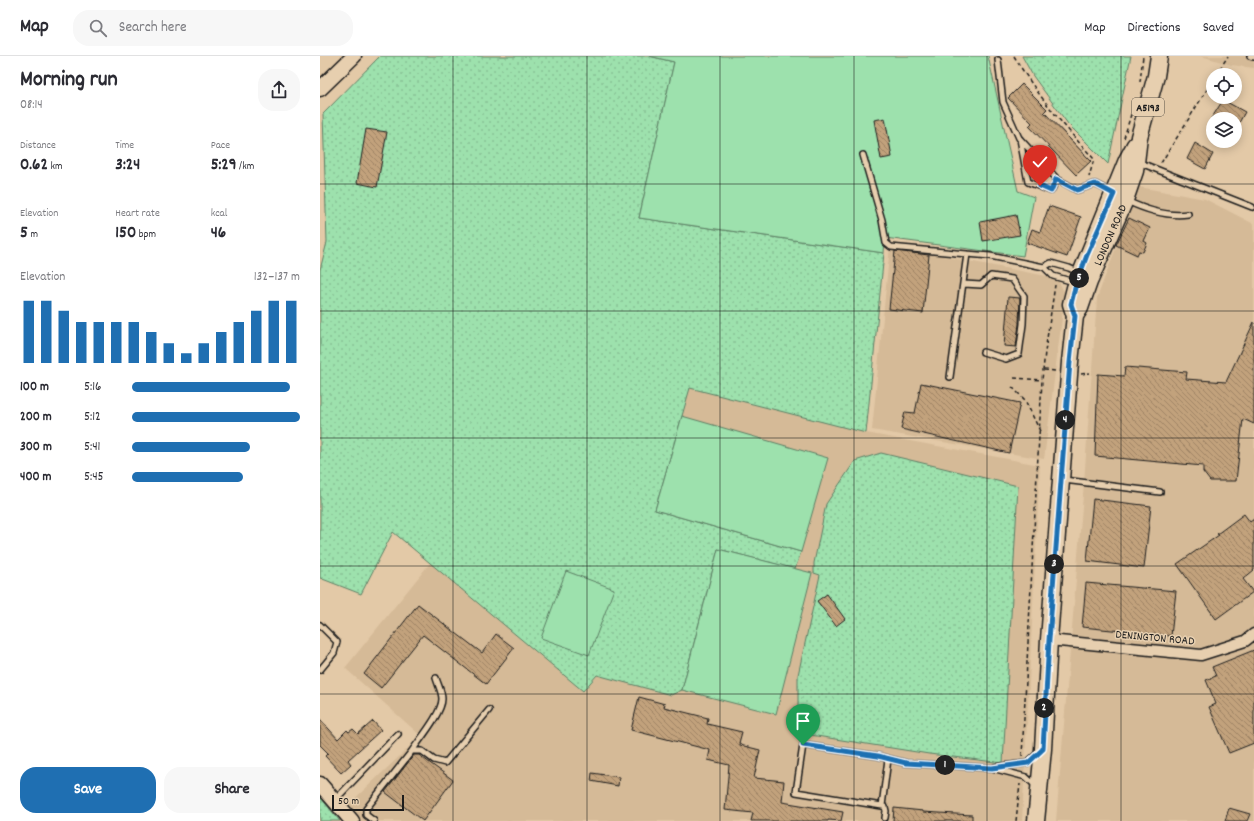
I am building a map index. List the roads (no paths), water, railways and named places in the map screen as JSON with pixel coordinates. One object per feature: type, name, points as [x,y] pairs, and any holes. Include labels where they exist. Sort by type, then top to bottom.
[{"type":"main road","points":[[320,89],[354,56]]},
{"type":"main road","name":"LONDON ROAD","points":[[1036,821],[1043,749],[1049,640],[1070,362],[1075,316],[1080,308],[1082,279],[1119,197],[1137,162],[1140,137],[1156,76],[1159,56]]},
{"type":"main road","points":[[1119,197],[1127,160],[1140,137]]},
{"type":"main road","points":[[320,784],[352,821]]},
{"type":"street","name":"DENINGTON ROAD","points":[[1049,640],[1201,655],[1246,641],[1254,634]]},
{"type":"lane","points":[[1250,56],[1254,57]]},
{"type":"lane","points":[[998,60],[1003,102],[1019,138],[1028,182],[1051,191],[1056,179]]},
{"type":"lane","points":[[1019,138],[1056,179],[1077,190],[1095,184],[1143,208],[1177,216],[1188,214]]},
{"type":"lane","points":[[863,155],[882,220],[886,243],[891,247],[990,256],[1044,267],[1053,276],[1082,279]]},
{"type":"lane","points":[[1137,162],[1252,207]]},
{"type":"lane","points":[[950,377],[968,254]]},
{"type":"lane","points":[[1044,267],[1051,263],[1069,268],[1082,279]]},
{"type":"lane","points":[[964,284],[981,285],[991,276],[1012,279],[1024,296],[1023,324],[1019,354],[1006,359],[983,352]]},
{"type":"lane","points":[[1061,480],[1160,492]]},
{"type":"lane","points":[[320,625],[337,642],[334,653],[320,670]]},
{"type":"lane","points":[[374,821],[366,815],[366,809],[412,751],[440,710],[442,700],[436,678]]},
{"type":"lane","points":[[412,751],[422,751],[434,760],[445,763],[489,710]]},
{"type":"lane","points":[[335,801],[398,734]]},
{"type":"lane","points":[[885,818],[886,810],[885,807],[882,806],[796,792],[803,745],[878,756],[906,763],[992,768],[1028,763],[1043,749]]},
{"type":"lane","points":[[882,806],[888,759]]},
{"type":"lane","points":[[992,768],[1026,777],[1035,784],[1039,790]]}]
